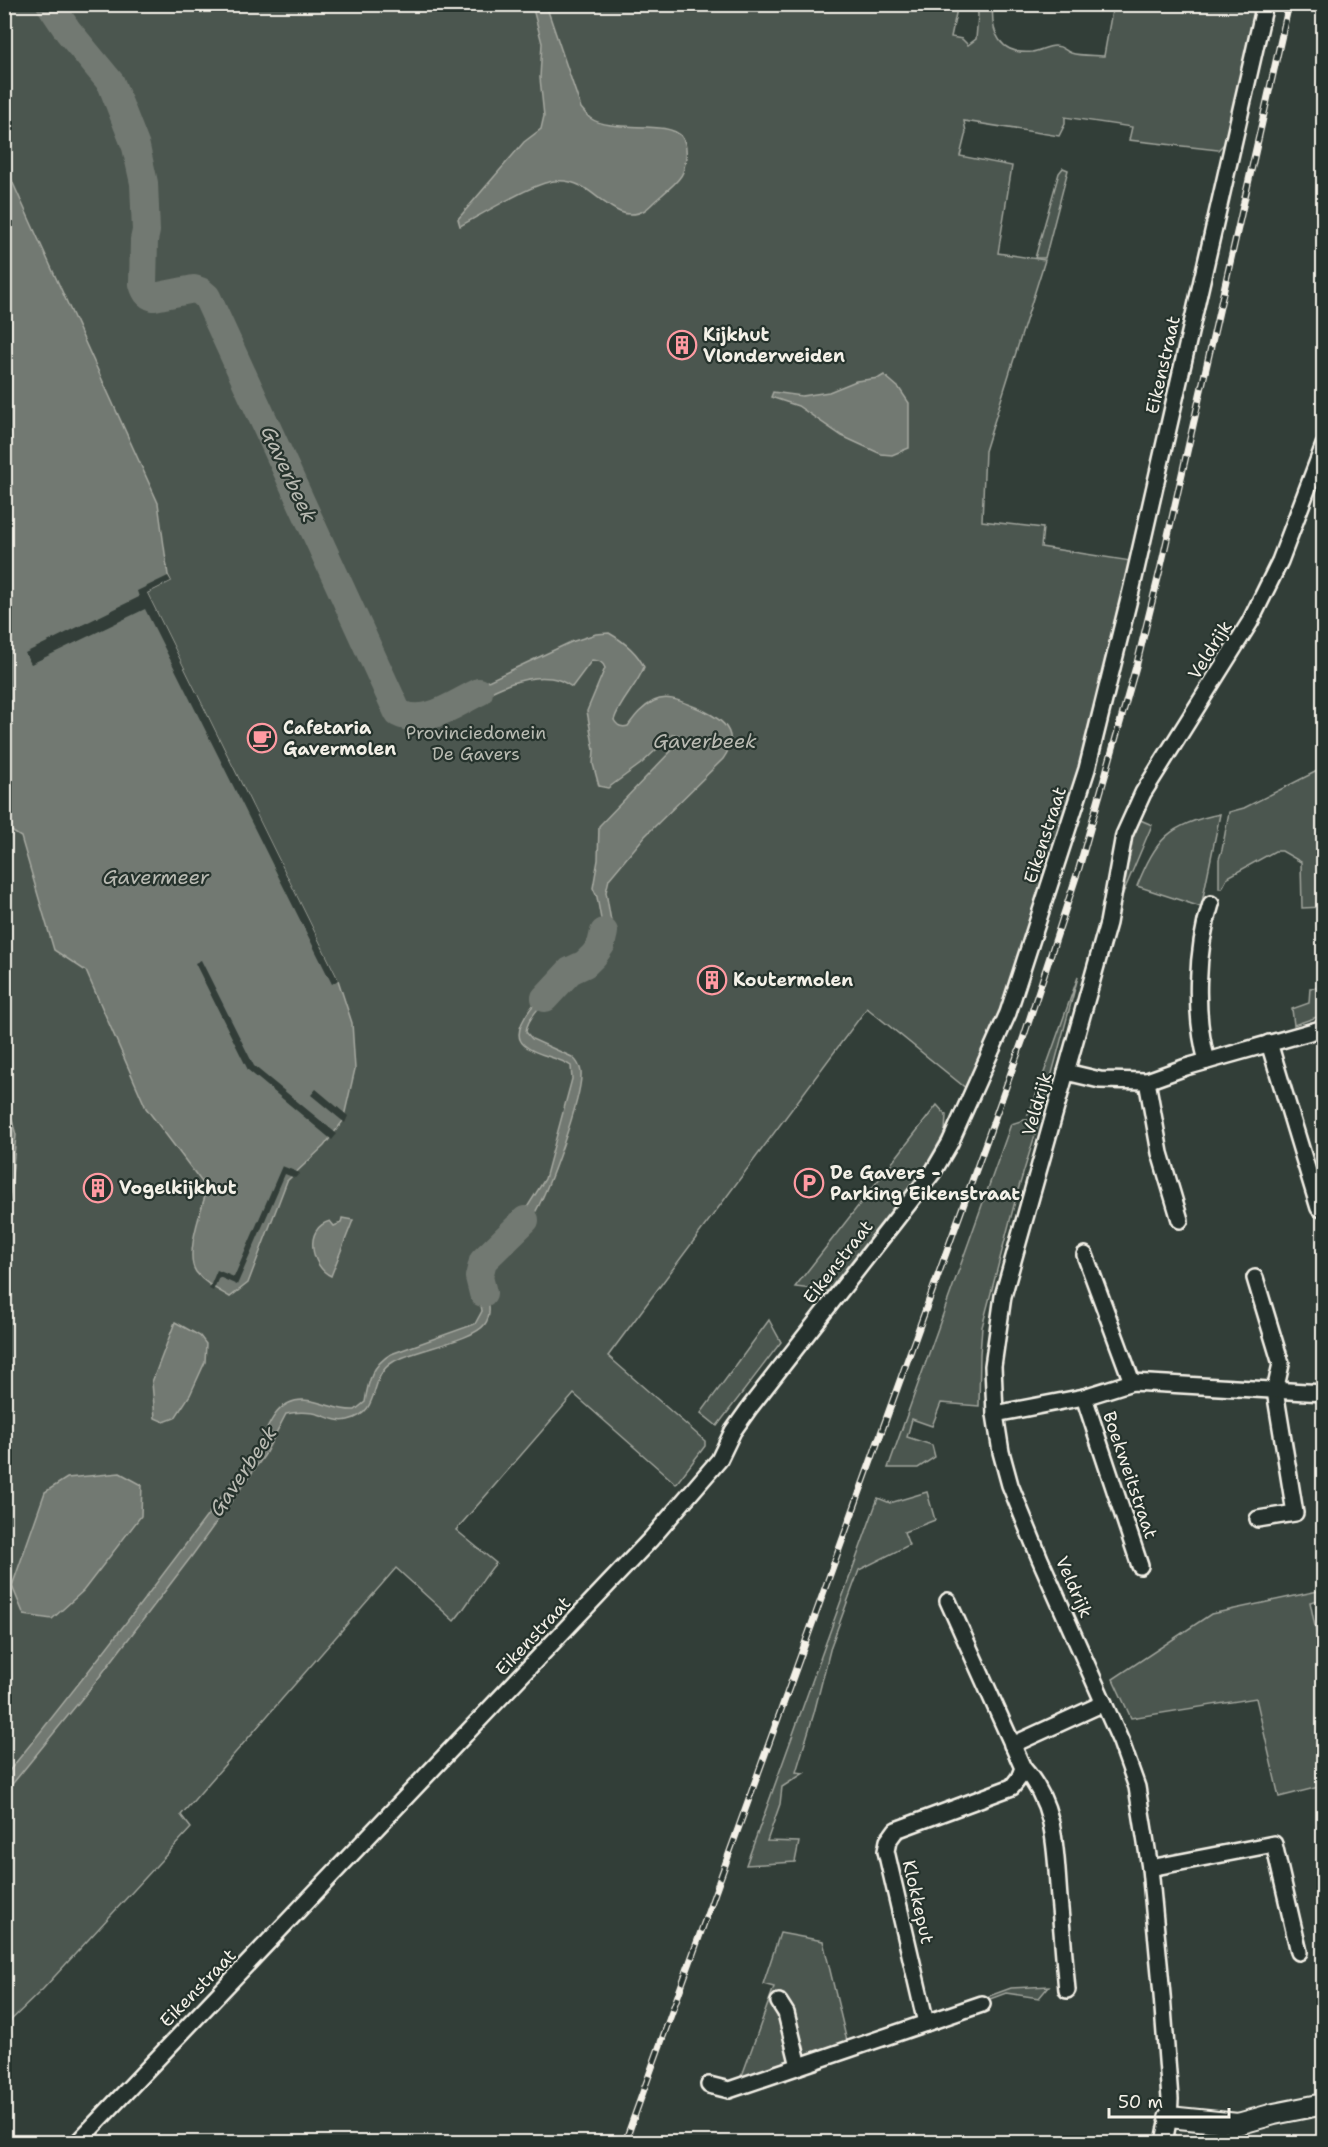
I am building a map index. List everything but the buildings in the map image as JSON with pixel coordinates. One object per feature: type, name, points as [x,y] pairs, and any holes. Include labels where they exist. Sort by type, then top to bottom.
[{"type":"street","name":"Eikenstraat","points":[[78,2142],[651,1539],[719,1460],[733,1431],[750,1407],[933,1172],[950,1143],[1008,1013],[1087,769],[1132,587],[1265,4]]},
{"type":"street","name":"Veldrijk","points":[[1164,2142],[1170,2099],[1150,1868],[1137,1787],[1122,1742],[1020,1512],[1001,1452],[995,1414],[993,1366],[1003,1296],[1108,922],[1124,835],[1147,787],[1250,622],[1280,561],[1323,445]]},
{"type":"street","points":[[1207,1061],[1201,1040],[1199,960],[1203,928],[1211,904]]},
{"type":"street","points":[[1066,1072],[1100,1080],[1147,1082],[1207,1061],[1323,1028]]},
{"type":"street","points":[[1269,1043],[1319,1208]]},
{"type":"street","points":[[1147,1082],[1160,1153],[1180,1220]]},
{"type":"street","points":[[1085,1255],[1132,1382]]},
{"type":"street","points":[[1255,1278],[1281,1364],[1275,1391],[1295,1514],[1258,1519]]},
{"type":"street","name":"Boekweitstraat","points":[[995,1414],[1084,1397],[1132,1382],[1323,1393]]},
{"type":"street","name":"Boekweitstraat","points":[[1084,1397],[1140,1566]]},
{"type":"street","points":[[948,1601],[1023,1768],[1036,1782],[1046,1805],[1054,1833],[1067,1990]]},
{"type":"street","points":[[1012,1745],[1104,1703]]},
{"type":"street","name":"Klokkeput","points":[[926,2023],[886,1851],[888,1840],[896,1830],[1012,1787],[1023,1768]]},
{"type":"street","points":[[1150,1868],[1274,1844],[1299,1952]]},
{"type":"street","points":[[779,2002],[786,2013],[799,2066]]},
{"type":"street","points":[[709,2085],[729,2091],[982,2004]]},
{"type":"street","points":[[1169,2117],[1238,2124],[1323,2104]]},
{"type":"green space","name":"Provinciedomein De Gavers","points":[[958,4],[951,37],[962,39],[968,45],[976,39],[977,5],[993,4],[993,24],[996,33],[999,40],[1012,50],[1032,52],[1058,46],[1075,54],[1104,56],[1113,5],[1241,6],[1251,9],[1255,16],[1229,139],[1218,150],[1129,140],[1132,127],[1065,117],[1065,124],[1059,136],[964,121],[966,132],[960,156],[1012,166],[998,253],[1045,260],[985,451],[982,521],[1043,528],[1041,547],[1131,561],[1076,782],[1001,1010],[967,1089],[867,1008],[608,1356],[705,1441],[705,1446],[676,1484],[574,1394],[456,1530],[496,1563],[454,1621],[396,1568],[181,1815],[191,1828],[43,1989],[5,2026],[4,5]]},
{"type":"green space","points":[[1063,168],[1068,170],[1045,258],[1035,258],[1059,173]]},
{"type":"green space","points":[[1323,768],[1323,907],[1302,908],[1301,862],[1282,851],[1275,851],[1228,877],[1222,888],[1219,888],[1219,859],[1229,812],[1244,808]]},
{"type":"green space","points":[[1220,814],[1201,907],[1137,886],[1151,856],[1166,836],[1188,823]]},
{"type":"green space","points":[[1138,819],[1152,825],[1121,898],[1129,845]]},
{"type":"green space","points":[[1078,977],[1043,1107],[1028,1114],[1034,1101]]},
{"type":"green space","points":[[1323,987],[1323,1015],[1294,1025],[1292,1009],[1309,1003],[1310,988]]},
{"type":"green space","points":[[937,1105],[946,1115],[945,1132],[925,1167],[828,1291],[795,1287]]},
{"type":"green space","points":[[1024,1120],[1039,1122],[1018,1190],[982,1327],[979,1406],[941,1403],[932,1426],[912,1419],[907,1437],[932,1445],[935,1457],[918,1468],[888,1468],[1011,1124]]},
{"type":"green space","points":[[769,1320],[781,1342],[717,1426],[701,1413]]},
{"type":"green space","points":[[927,1492],[935,1520],[904,1532],[909,1545],[859,1570],[831,1646],[796,1772],[804,1773],[782,1787],[780,1804],[767,1841],[799,1842],[795,1862],[746,1865],[878,1498],[890,1503]]},
{"type":"green space","points":[[1323,1590],[1323,1599],[1310,1602],[1323,1665],[1323,1786],[1279,1797],[1256,1698],[1131,1718],[1113,1679],[1211,1614]]},
{"type":"green space","points":[[780,1933],[823,1941],[850,2054],[798,2074],[737,2081],[743,2073],[774,1987],[763,1984]]},
{"type":"green space","points":[[1049,1986],[1039,1998],[1006,1993],[982,2002],[981,1999],[1011,1988]]},
{"type":"water","points":[[532,5],[546,5],[581,108],[589,117],[600,123],[612,125],[665,129],[682,137],[686,145],[686,154],[682,175],[645,210],[636,214],[627,214],[611,207],[575,183],[554,181],[533,187],[460,226],[458,219],[524,142],[541,129],[544,116],[540,78],[542,43]]},
{"type":"water","name":"Gavermeer","points":[[4,152],[10,156],[7,170],[158,503],[168,575],[171,581],[147,593],[338,980],[352,1023],[355,1069],[343,1121],[324,1146],[287,1181],[248,1283],[230,1297],[203,1280],[193,1264],[195,1232],[207,1189],[146,1108],[86,971],[54,950],[21,837],[5,827]]},
{"type":"water","points":[[884,375],[899,388],[909,403],[909,448],[892,455],[881,454],[842,436],[798,406],[771,397],[773,392],[802,396],[829,392],[856,381],[879,378]]},
{"type":"water","name":"Gaverbeek","points":[[609,633],[629,647],[644,667],[617,713],[614,720],[618,725],[628,726],[646,706],[658,699],[668,698],[686,703],[717,718],[729,731],[730,739],[729,748],[723,759],[645,836],[609,879],[606,892],[611,921],[610,934],[599,960],[589,972],[582,960],[598,933],[601,919],[593,888],[598,860],[599,826],[674,748],[679,741],[678,735],[673,734],[642,763],[608,788],[599,786],[593,764],[594,750],[587,711],[605,668],[600,662],[592,660],[572,687],[557,679],[537,678],[497,689],[447,715],[441,703],[571,642],[596,634]]},
{"type":"water","points":[[569,968],[572,975],[537,1010],[527,1025],[526,1032],[532,1039],[572,1057],[577,1062],[581,1072],[576,1102],[555,1167],[533,1216],[502,1249],[494,1244],[516,1225],[545,1179],[572,1079],[571,1066],[535,1052],[524,1045],[519,1037],[520,1027],[534,1005]]},
{"type":"water","points":[[4,1091],[16,1135],[5,1232]]},
{"type":"water","points":[[342,1218],[353,1220],[331,1276],[319,1265],[313,1248],[313,1239],[321,1225],[330,1221],[334,1226],[341,1223]]},
{"type":"water","points":[[482,1254],[491,1262],[486,1279],[489,1310],[485,1324],[478,1330],[456,1340],[393,1362],[385,1368],[371,1402],[359,1416],[343,1421],[313,1413],[286,1414],[264,1456],[191,1557],[97,1680],[5,1793],[5,1776],[125,1624],[256,1451],[269,1424],[278,1412],[289,1403],[305,1400],[355,1410],[365,1402],[372,1375],[385,1358],[475,1324],[482,1311],[475,1275]]},
{"type":"water","points":[[175,1322],[200,1336],[206,1344],[205,1362],[190,1395],[175,1418],[164,1422],[155,1418],[152,1382]]},
{"type":"water","points":[[120,1473],[142,1485],[141,1516],[83,1591],[52,1619],[24,1615],[12,1586],[45,1492],[67,1478]]},
{"type":"pier","points":[[168,576],[171,581],[147,593],[338,980],[332,984],[145,609],[31,664],[25,653],[139,597],[137,591]]},
{"type":"pier","points":[[201,960],[254,1066],[337,1134],[332,1140],[248,1070],[195,963]]},
{"type":"pier","points":[[316,1089],[348,1116],[345,1123],[311,1095]]},
{"type":"pier","points":[[282,1166],[300,1173],[295,1178],[285,1174],[237,1285],[219,1277],[213,1291],[209,1289],[217,1270],[234,1277]]},
{"type":"waterway","name":"Gaverbeek","points":[[50,4],[68,31],[111,83],[136,147],[144,183],[146,231],[143,284],[146,291],[154,297],[194,289],[207,297],[398,713],[408,717],[429,716],[450,708],[479,692]]},
{"type":"waterway","name":"Gaverbeek","points":[[545,998],[570,971],[585,964],[594,955],[601,945],[604,932]]},
{"type":"waterway","name":"Gaverbeek","points":[[483,1293],[479,1277],[483,1261],[525,1220]]},
{"type":"railway","points":[[625,2142],[1023,1039],[1079,868],[1137,663],[1161,566],[1289,4]]},
{"type":"place","name":"Kijkhut Vlonderweiden","points":[[682,345]]},
{"type":"place","name":"Cafetaria Gavermolen","points":[[262,738]]},
{"type":"place","name":"Koutermolen","points":[[712,980]]},
{"type":"place","name":"De Gavers - Parking Eikenstraat","points":[[809,1183]]},
{"type":"place","name":"Vogelkijkhut","points":[[98,1188]]}]
